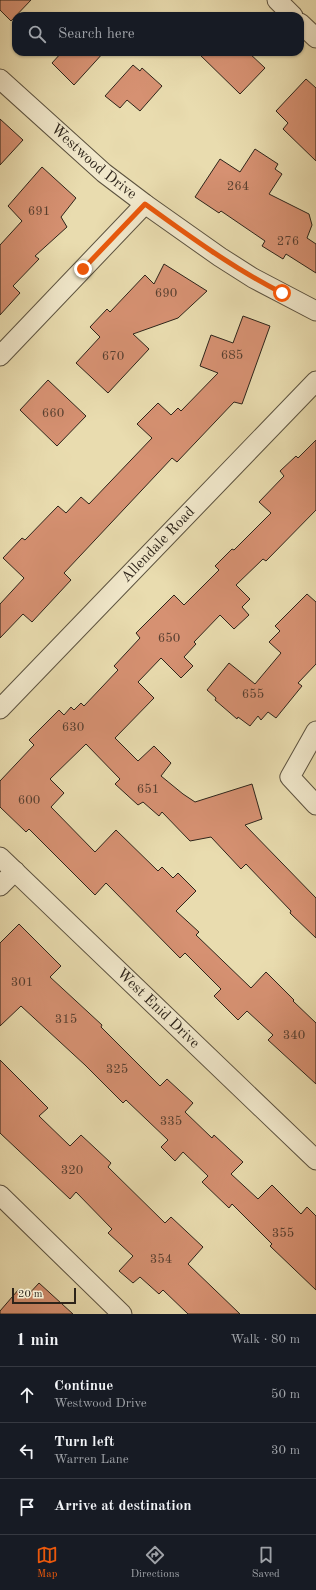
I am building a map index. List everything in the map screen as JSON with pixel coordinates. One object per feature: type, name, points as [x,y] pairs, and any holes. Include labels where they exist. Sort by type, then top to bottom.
[{"type":"street","points":[[277,0],[289,12]]},
{"type":"street","points":[[304,26],[316,38]]},
{"type":"street","name":"Westwood Drive","points":[[0,79],[104,172],[145,204],[220,257],[253,278],[316,311]]},
{"type":"street","points":[[0,356],[145,204]]},
{"type":"street","name":"Allendale Road","points":[[0,709],[316,381]]},
{"type":"street","points":[[316,731],[290,777],[316,805]]},
{"type":"street","name":"West Enid Drive","points":[[0,857],[316,1160]]},
{"type":"street","points":[[0,886],[15,871]]},
{"type":"street","points":[[0,1195],[122,1314]]},
{"type":"building","points":[[0,0],[31,0],[20,12],[12,12],[11,21],[0,10]]},
{"type":"building","points":[[58,56],[100,56],[74,85],[52,63]]},
{"type":"building","points":[[201,56],[252,56],[265,68],[240,94]]},
{"type":"building","points":[[133,65],[140,71],[142,68],[162,86],[140,111],[127,100],[120,108],[105,96]]},
{"type":"building","points":[[306,79],[316,88],[316,161],[283,129],[288,123],[276,111]]},
{"type":"building","points":[[0,119],[23,140],[0,165]]},
{"type":"building","points":[[255,149],[278,164],[275,169],[282,174],[269,194],[309,214],[312,225],[307,238],[316,244],[316,273],[286,254],[283,259],[262,246],[265,241],[221,211],[219,213],[195,197],[220,159],[240,172]]},
{"type":"building","points":[[42,167],[76,198],[61,217],[67,227],[35,256],[39,259],[13,286],[20,293],[0,315],[0,245],[22,221],[8,206]]},
{"type":"building","points":[[164,264],[207,291],[178,318],[133,334],[149,349],[108,393],[76,363],[100,337],[90,327],[107,309],[110,312],[145,275],[154,284]]},
{"type":"building","points":[[243,316],[270,326],[242,404],[234,402],[177,462],[172,458],[64,573],[71,580],[32,622],[23,614],[0,638],[0,604],[24,578],[3,558],[22,538],[25,540],[58,506],[66,513],[81,497],[89,504],[152,438],[137,424],[158,403],[171,415],[178,408],[181,411],[218,373],[200,366],[211,335],[233,343]]},
{"type":"building","points":[[48,380],[86,416],[57,446],[20,410]]},
{"type":"building","points":[[316,440],[316,510],[266,561],[263,559],[236,585],[250,599],[242,607],[249,615],[234,629],[220,615],[194,642],[196,644],[184,657],[193,666],[181,678],[161,658],[138,682],[154,698],[115,738],[138,761],[154,746],[171,763],[161,776],[195,802],[252,784],[262,819],[245,825],[316,898],[316,938],[290,913],[291,911],[246,864],[241,869],[211,837],[190,841],[162,812],[159,816],[143,802],[138,805],[115,784],[120,779],[86,744],[50,779],[64,793],[51,807],[95,852],[116,830],[158,871],[162,867],[173,878],[178,873],[196,891],[176,911],[199,932],[196,935],[251,988],[266,972],[316,1023],[316,1084],[268,1040],[273,1035],[247,1011],[238,1020],[214,996],[221,989],[185,953],[180,958],[106,883],[95,895],[29,829],[26,832],[0,807],[0,781],[34,745],[29,740],[59,710],[64,715],[71,707],[74,710],[81,703],[84,706],[118,670],[114,666],[140,638],[136,633],[174,595],[184,605],[219,570],[215,566],[232,549],[234,550],[271,513],[259,502],[284,476],[280,471],[296,456],[298,458]]},
{"type":"building","points":[[307,594],[316,602],[316,664],[298,683],[302,686],[276,718],[268,712],[261,720],[258,716],[250,726],[238,717],[237,719],[215,700],[216,698],[207,690],[229,663],[255,684],[281,653],[269,642],[280,631],[275,626]]},
{"type":"building","points":[[19,924],[61,966],[50,977],[102,1025],[101,1027],[160,1086],[167,1079],[193,1103],[185,1112],[212,1138],[214,1135],[243,1162],[231,1174],[258,1199],[272,1185],[301,1214],[307,1207],[316,1216],[316,1290],[270,1246],[272,1244],[232,1204],[229,1208],[202,1182],[208,1176],[183,1152],[175,1161],[161,1147],[168,1140],[126,1100],[123,1103],[85,1065],[21,1006],[0,1026],[0,943]]},
{"type":"building","points":[[0,1060],[48,1108],[39,1116],[70,1146],[81,1135],[111,1163],[108,1167],[165,1223],[171,1217],[203,1247],[188,1264],[240,1314],[188,1314],[163,1290],[159,1294],[140,1277],[133,1283],[119,1271],[133,1256],[108,1233],[112,1229],[76,1192],[70,1199],[0,1133]]},
{"type":"building","points":[[39,1283],[73,1314],[0,1314],[0,1311],[19,1289],[27,1296]]},
{"type":"route","points":[[83,269],[145,204],[220,257],[253,278],[282,293]]}]
